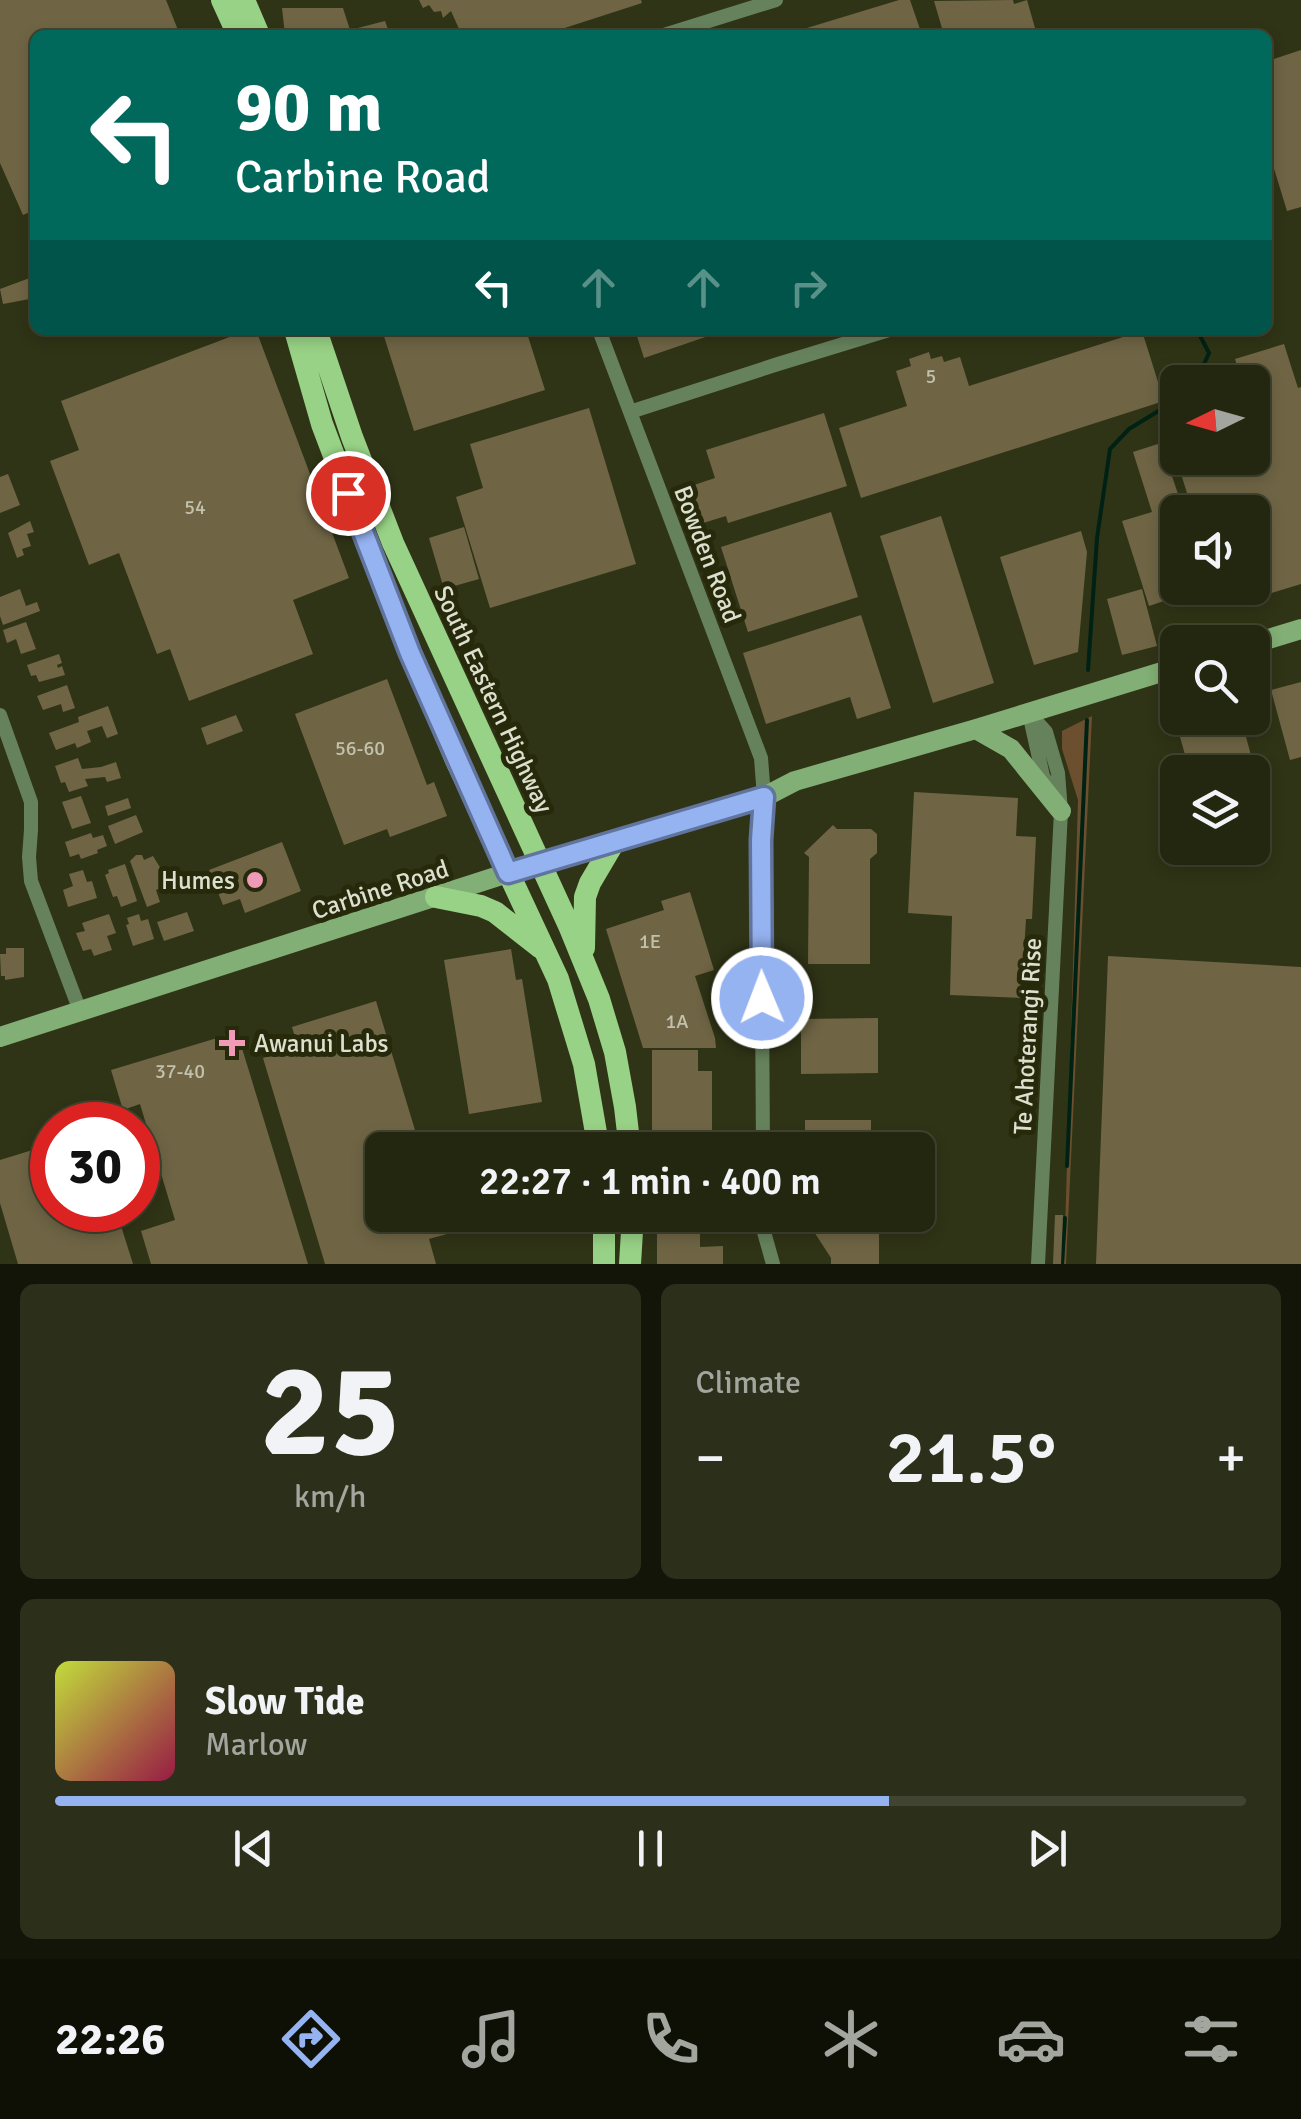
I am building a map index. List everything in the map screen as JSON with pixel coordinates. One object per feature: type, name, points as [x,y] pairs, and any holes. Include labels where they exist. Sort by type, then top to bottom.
[{"type":"main road","points":[[222,0],[236,30]]},
{"type":"main road","points":[[244,0],[257,30]]},
{"type":"main road","points":[[296,335],[322,424],[387,596],[455,758],[558,979],[579,1046],[596,1132]]},
{"type":"main road","name":"South Eastern Highway","points":[[318,335],[393,544],[599,999],[615,1052],[628,1132]]},
{"type":"main road","points":[[1270,638],[1301,629]]},
{"type":"main road","name":"Carbine Road","points":[[0,1037],[508,873],[764,797],[795,781],[1160,673]]},
{"type":"main road","points":[[976,730],[1011,749],[1061,811]]},
{"type":"main road","points":[[585,964],[585,896],[612,844]]},
{"type":"main road","points":[[436,897],[495,912],[547,953]]},
{"type":"main road","points":[[604,1232],[604,1264]]},
{"type":"main road","points":[[630,1264],[632,1232]]},
{"type":"street","points":[[680,30],[772,1]]},
{"type":"street","name":"Bowden Road","points":[[601,335],[761,758],[763,1132]]},
{"type":"street","points":[[630,412],[873,335]]},
{"type":"street","name":"Te Ahoterangi Rise","points":[[1029,713],[1045,731],[1058,772],[1061,811],[1038,1264]]},
{"type":"street","points":[[0,715],[31,802],[31,881],[80,1011]]},
{"type":"street","points":[[764,1232],[773,1264]]},
{"type":"shaded area","points":[[1092,716],[1064,1264],[1078,800],[1062,749],[1062,731]]},
{"type":"building","points":[[0,0],[166,0],[178,30],[30,30],[30,212],[23,215],[0,163]]},
{"type":"building","points":[[419,0],[642,3],[558,30],[460,30],[451,11],[443,18],[441,11],[434,12],[429,5],[423,8]]},
{"type":"building","points":[[910,0],[920,30],[800,30]]},
{"type":"building","points":[[1013,0],[1014,4],[1027,0],[1036,30],[943,30],[934,1]]},
{"type":"building","points":[[282,8],[343,8],[350,30],[284,30]]},
{"type":"building","points":[[385,21],[388,30],[350,30]]},
{"type":"building","points":[[1301,50],[1301,207],[1287,211],[1272,162],[1272,60]]},
{"type":"building","points":[[30,278],[30,299],[3,304],[0,289]]},
{"type":"building","points":[[235,335],[258,335],[349,578],[293,600],[313,654],[189,701],[170,649],[157,654],[119,553],[89,565],[50,461],[79,450],[61,401]]},
{"type":"building","points":[[384,335],[528,335],[545,390],[414,431]]},
{"type":"building","points":[[637,335],[711,335],[644,358]]},
{"type":"building","points":[[1129,335],[1143,335],[1160,388],[1160,402],[861,498],[839,428],[907,406],[896,371],[911,366],[909,359],[929,352],[931,359],[942,356],[944,362],[960,357],[969,386]]},
{"type":"building","points":[[1284,344],[1298,388],[1301,387],[1301,584],[1270,594],[1270,495],[1188,495],[1181,475],[1270,475],[1270,365],[1237,365],[1235,359]]},
{"type":"building","points":[[589,408],[636,564],[490,608],[456,497],[483,488],[470,444]]},
{"type":"building","points":[[824,413],[847,486],[728,523],[726,516],[700,524],[688,487],[715,478],[706,450]]},
{"type":"building","points":[[1160,443],[1160,475],[1172,475],[1178,495],[1160,495],[1160,602],[1149,606],[1122,521],[1152,512],[1133,452]]},
{"type":"building","points":[[8,474],[20,505],[0,513],[0,477]]},
{"type":"building","points":[[831,512],[858,597],[748,632],[721,547]]},
{"type":"building","points":[[941,516],[994,683],[933,703],[880,536]]},
{"type":"building","points":[[30,521],[34,532],[27,534],[31,546],[22,549],[24,555],[17,558],[8,533]]},
{"type":"building","points":[[464,527],[479,579],[444,589],[429,538]]},
{"type":"building","points":[[1081,531],[1087,552],[1078,652],[1034,665],[1000,557]]},
{"type":"building","points":[[20,589],[26,606],[37,602],[40,611],[3,625],[0,597]]},
{"type":"building","points":[[1142,589],[1157,646],[1122,655],[1107,599]]},
{"type":"building","points":[[861,615],[891,708],[857,719],[850,697],[766,724],[743,653]]},
{"type":"building","points":[[26,622],[36,649],[21,654],[16,639],[7,643],[3,630]]},
{"type":"building","points":[[59,654],[62,663],[57,665],[62,666],[65,675],[39,682],[36,675],[31,676],[27,665]]},
{"type":"building","points":[[387,679],[427,785],[434,782],[447,816],[390,837],[387,829],[344,845],[295,714]]},
{"type":"building","points":[[1301,682],[1301,757],[1290,760],[1271,690]]},
{"type":"building","points":[[67,685],[75,708],[63,712],[61,704],[43,710],[37,696]]},
{"type":"building","points":[[108,706],[118,734],[107,738],[102,726],[87,731],[91,742],[56,750],[49,733]]},
{"type":"building","points":[[236,715],[243,731],[207,745],[201,728]]},
{"type":"building","points":[[1179,735],[1246,735],[1251,755],[1185,755]]},
{"type":"building","points":[[78,758],[82,769],[116,762],[121,778],[107,782],[105,777],[85,779],[88,786],[69,792],[55,766]]},
{"type":"building","points":[[914,792],[1018,798],[1016,836],[1036,837],[1032,919],[1026,919],[1021,998],[950,995],[952,916],[908,913]]},
{"type":"building","points":[[81,796],[91,823],[72,829],[62,802]]},
{"type":"building","points":[[128,798],[131,808],[108,816],[105,806]]},
{"type":"building","points":[[136,815],[143,832],[115,844],[108,826]]},
{"type":"building","points":[[833,825],[837,829],[871,829],[877,834],[877,853],[870,859],[870,964],[808,964],[809,857],[804,853]]},
{"type":"building","points":[[91,833],[93,838],[103,835],[107,846],[81,859],[79,854],[70,857],[65,842]]},
{"type":"building","name":"Humes","points":[[282,842],[301,891],[245,913],[240,899],[223,905],[209,870]]},
{"type":"building","points":[[142,855],[144,860],[153,856],[161,869],[167,867],[173,883],[156,890],[160,902],[147,907],[130,861]]},
{"type":"building","points":[[125,864],[137,901],[121,907],[105,875]]},
{"type":"building","points":[[83,870],[87,882],[92,881],[97,898],[68,907],[63,890],[73,886],[69,874]]},
{"type":"building","points":[[690,892],[714,970],[695,976],[716,1048],[643,1048],[606,929],[664,910],[661,901]]},
{"type":"building","points":[[187,912],[194,931],[164,941],[157,922]]},
{"type":"building","points":[[109,914],[116,933],[107,936],[112,950],[94,956],[91,949],[83,951],[76,933],[85,931],[82,923]]},
{"type":"building","points":[[139,914],[141,921],[148,919],[154,939],[133,946],[127,918]]},
{"type":"building","points":[[6,948],[24,948],[24,977],[5,980],[1,976],[0,954],[6,954]]},
{"type":"building","points":[[511,949],[516,980],[522,979],[542,1102],[469,1114],[444,960]]},
{"type":"building","points":[[1108,956],[1301,967],[1301,1264],[1096,1264]]},
{"type":"building","points":[[376,1001],[416,1132],[365,1132],[365,1232],[446,1232],[429,1239],[436,1264],[325,1264],[263,1058],[298,1047],[292,1027]]},
{"type":"building","points":[[878,1018],[878,1073],[801,1074],[801,1019]]},
{"type":"building","points":[[237,1032],[308,1264],[151,1264],[141,1232],[160,1232],[160,1225],[175,1220],[160,1170],[160,1102],[121,1102],[111,1070]]},
{"type":"building","points":[[652,1050],[698,1050],[698,1071],[712,1071],[712,1132],[652,1132]]},
{"type":"building","points":[[805,1120],[871,1120],[871,1132],[805,1132]]},
{"type":"building","points":[[30,1151],[30,1232],[123,1232],[133,1264],[18,1264],[0,1203],[0,1160]]},
{"type":"building","points":[[1055,1215],[1063,1215],[1061,1264],[1053,1264]]},
{"type":"building","points":[[657,1232],[700,1232],[700,1247],[723,1246],[723,1264],[657,1264]]},
{"type":"building","points":[[814,1232],[879,1232],[879,1264],[831,1264]]},
{"type":"waterway","points":[[1200,335],[1209,353],[1204,365]]},
{"type":"waterway","points":[[1088,670],[1097,538],[1110,449],[1129,429],[1160,410]]},
{"type":"waterway","points":[[1067,1166],[1087,720]]},
{"type":"waterway","points":[[1062,1264],[1065,1218]]},
{"type":"place","name":"Humes","points":[[255,880]]},
{"type":"place","name":"Awanui Labs","points":[[232,1043]]},
{"type":"route","points":[[348,493],[410,653],[508,873],[764,797],[762,998]]}]
